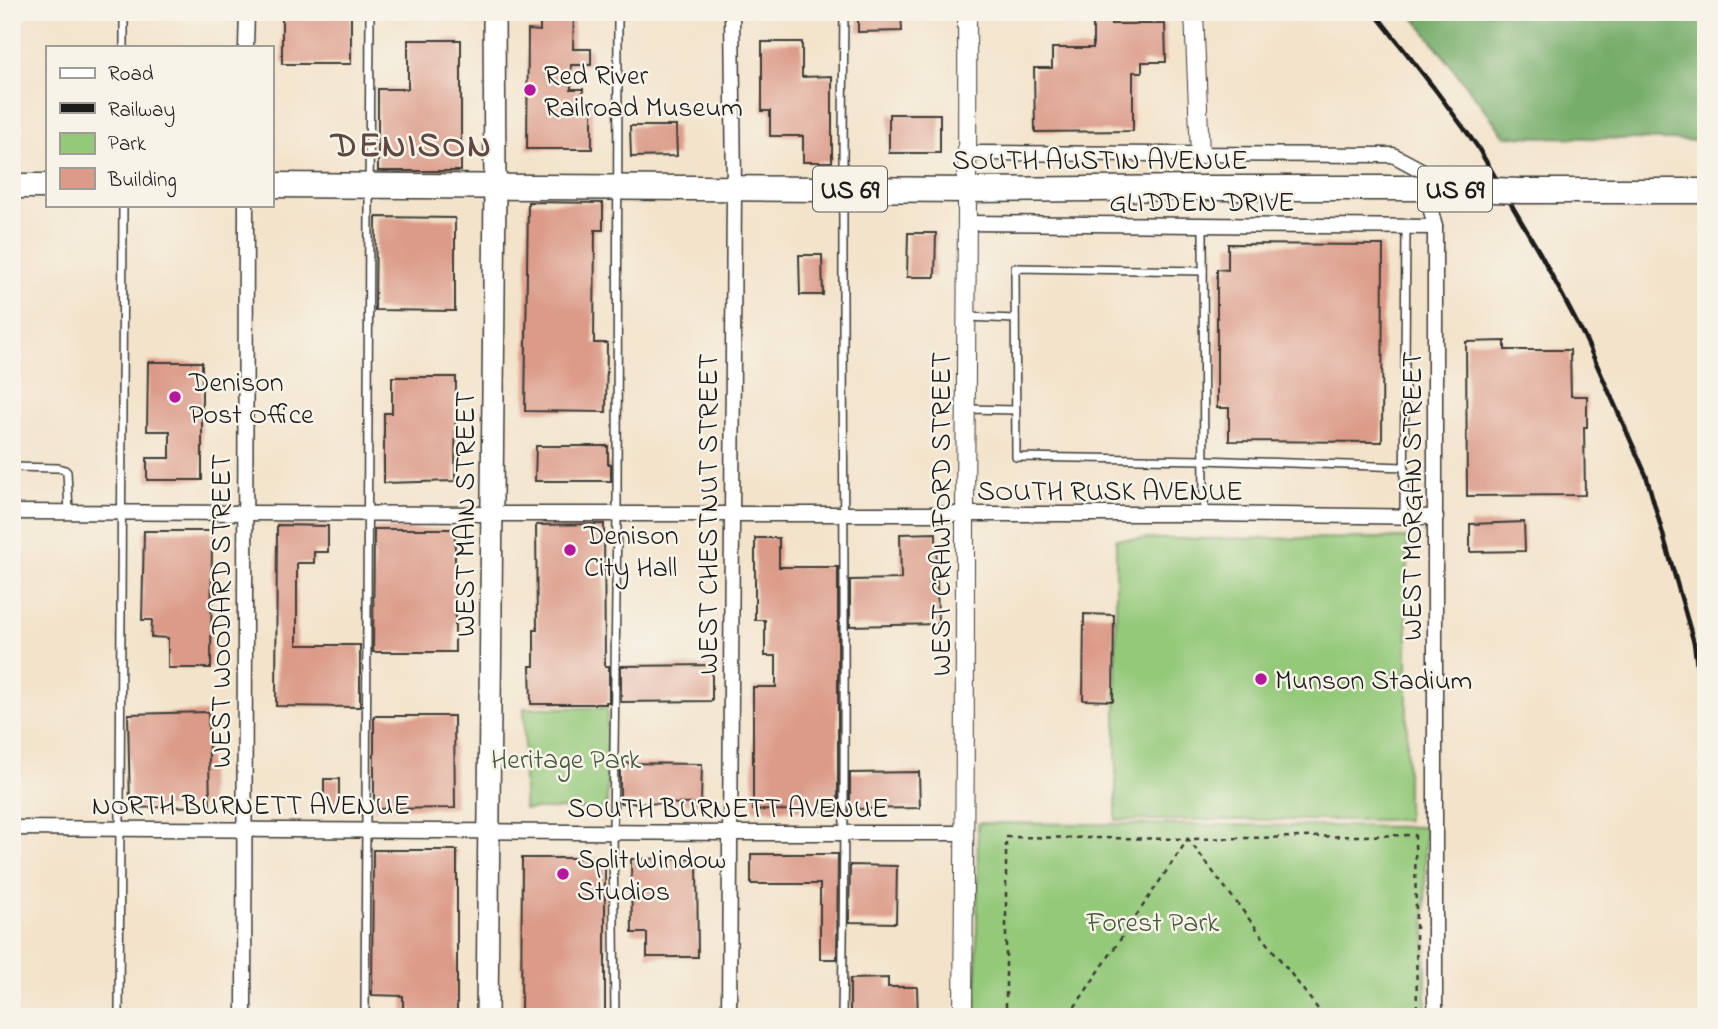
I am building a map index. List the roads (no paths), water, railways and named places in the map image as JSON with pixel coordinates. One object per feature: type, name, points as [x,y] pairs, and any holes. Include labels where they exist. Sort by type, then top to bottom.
[{"type":"highway","points":[[12,186],[46,186]]},
{"type":"highway","name":"US 69","points":[[273,186],[495,187]]},
{"type":"highway","name":"SOUTH AUSTIN AVENUE","points":[[495,187],[969,190],[1447,188],[1706,191]]},
{"type":"main road","name":"WEST MAIN STREET","points":[[487,1017],[495,187],[494,12]]},
{"type":"street","points":[[246,46],[247,12]]},
{"type":"street","name":"WEST CHESTNUT STREET","points":[[729,1017],[733,12]]},
{"type":"street","name":"WEST CRAWFORD STREET","points":[[963,1017],[969,190],[967,12]]},
{"type":"street","points":[[1194,12],[1200,155]]},
{"type":"street","name":"WEST MORGAN STREET","points":[[968,153],[1393,155],[1421,170],[1435,227],[1435,1017]]},
{"type":"street","name":"WEST WOODARD STREET","points":[[244,1017],[246,206]]},
{"type":"street","name":"GLIDDEN DRIVE","points":[[967,223],[1435,227]]},
{"type":"street","name":"SOUTH RUSK AVENUE","points":[[12,512],[1436,516]]},
{"type":"street","name":"NORTH BURNETT AVENUE","points":[[12,828],[490,830]]},
{"type":"street","name":"SOUTH BURNETT AVENUE","points":[[490,830],[965,833]]},
{"type":"lane","points":[[124,12],[124,46]]},
{"type":"lane","points":[[365,1017],[370,12]]},
{"type":"lane","points":[[615,1017],[613,832],[618,12]]},
{"type":"lane","points":[[842,1017],[845,833],[842,189],[844,12]]},
{"type":"lane","points":[[119,1017],[123,206]]},
{"type":"lane","points":[[1203,225],[1204,514]]},
{"type":"lane","points":[[1404,516],[1406,227]]},
{"type":"lane","points":[[1203,271],[1015,268],[1016,457],[1404,467]]},
{"type":"lane","points":[[967,317],[1015,319]]},
{"type":"lane","points":[[966,409],[1016,410]]},
{"type":"lane","points":[[12,467],[58,468],[68,472],[69,512]]},
{"type":"railway","points":[[1374,12],[1477,146],[1541,255],[1585,338],[1646,475],[1694,643],[1706,735]]},
{"type":"place","name":"Red River Railroad Museum","points":[[530,90]]},
{"type":"place","name":"Denison Post Office","points":[[175,397]]},
{"type":"place","name":"Denison City Hall","points":[[570,550]]},
{"type":"place","name":"Munson Stadium","points":[[1261,679]]},
{"type":"place","name":"Split Window Studios","points":[[563,874]]},
{"type":"district","name":"DENISON","points":[[412,144]]},
{"type":"park label","name":"Heritage Park","points":[[566,758]]},
{"type":"park label","name":"Forest Park","points":[[1153,921]]}]
